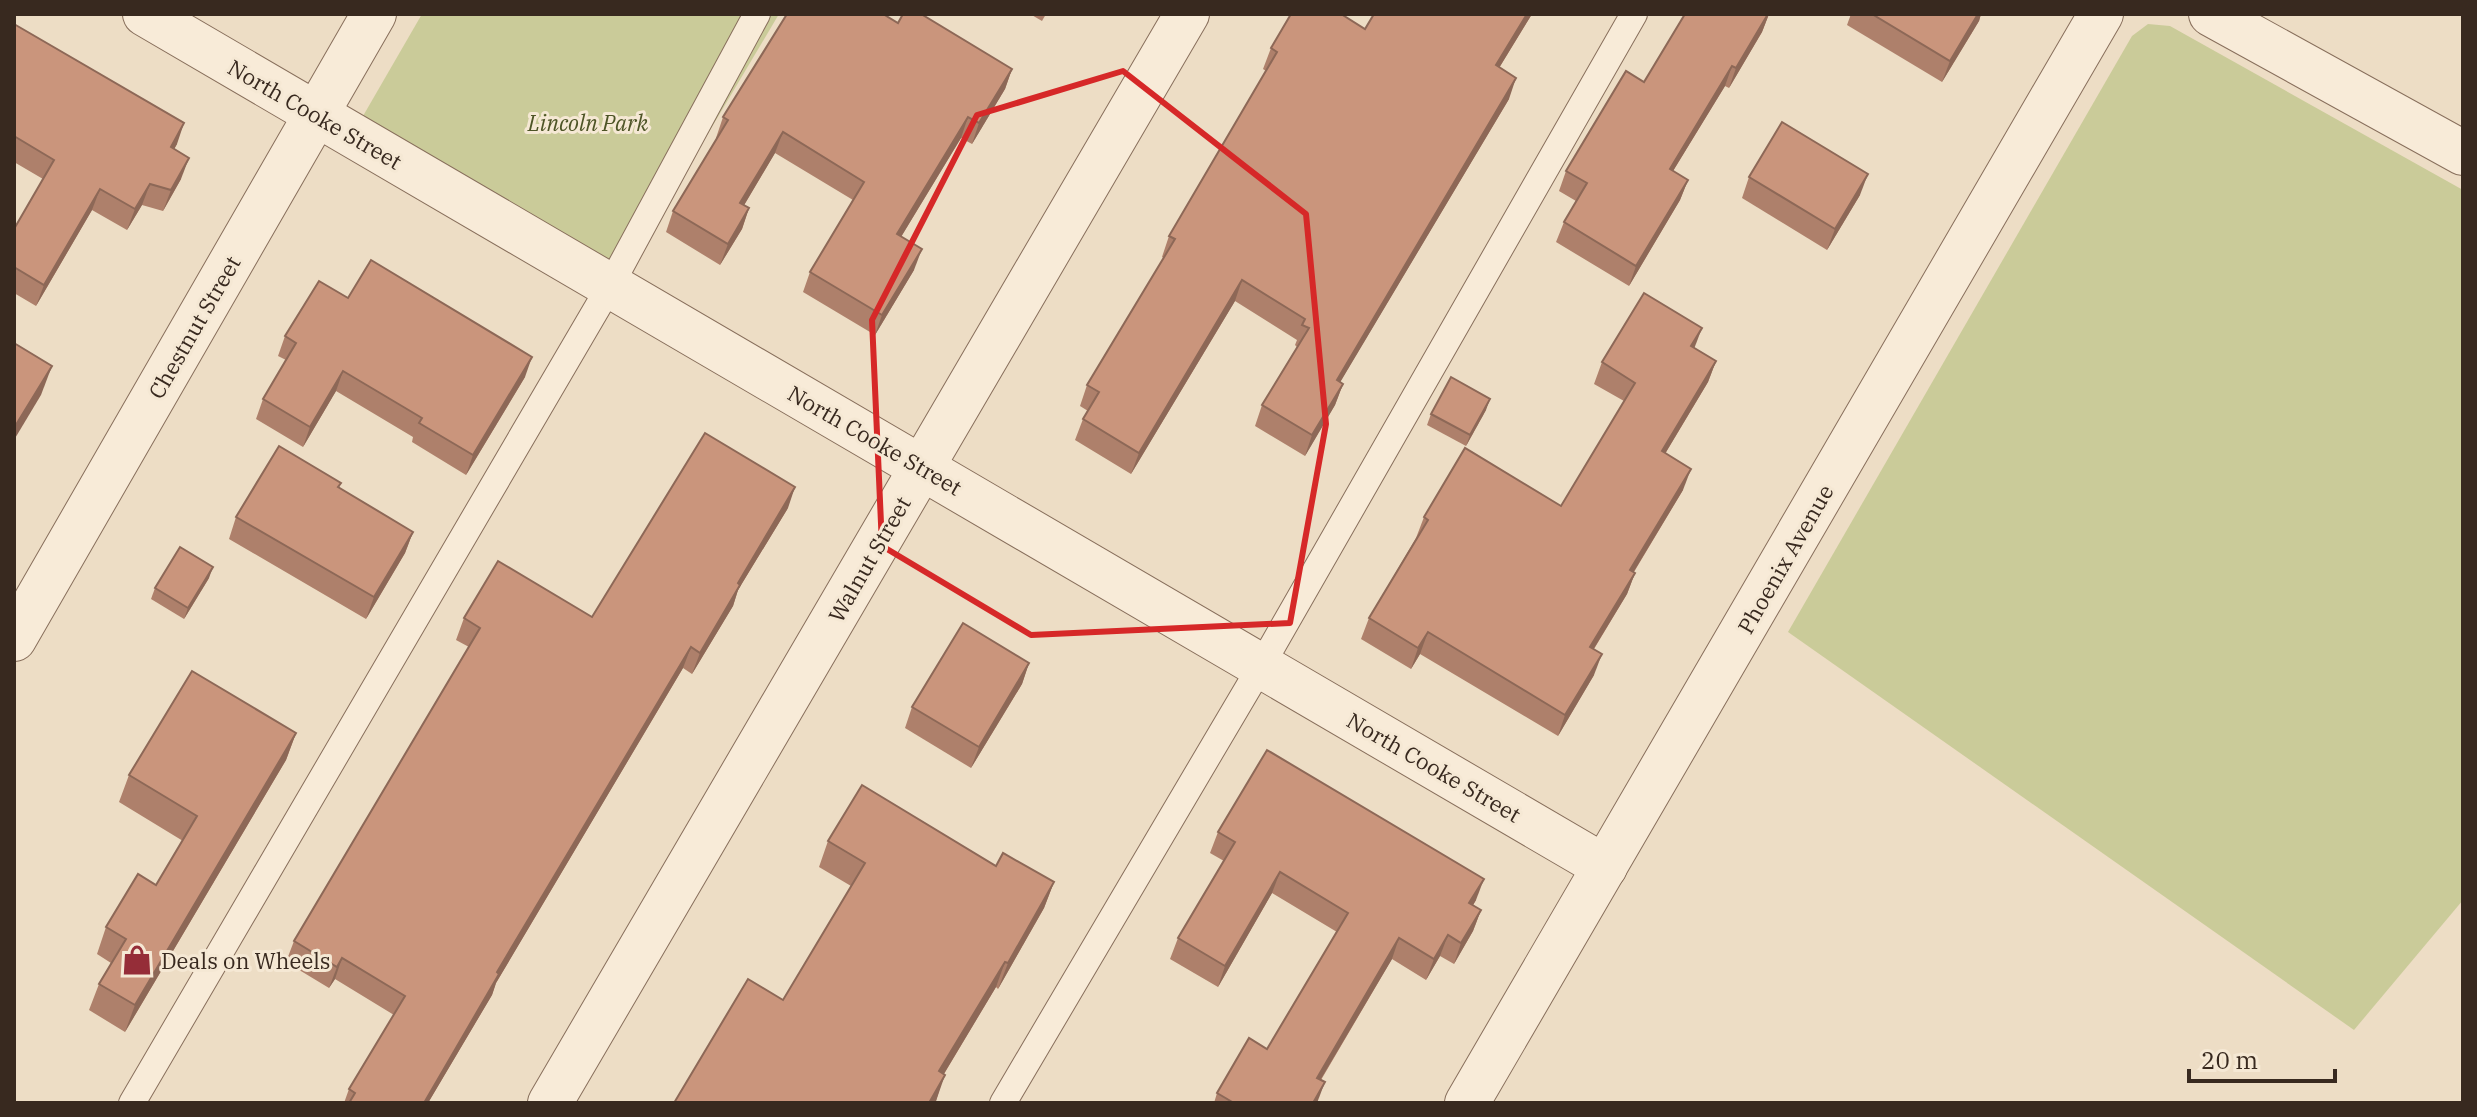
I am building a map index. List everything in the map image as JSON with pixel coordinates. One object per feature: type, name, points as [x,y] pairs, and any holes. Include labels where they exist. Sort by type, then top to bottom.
[{"type":"street","name":"North Cooke Street","points":[[145,14],[1605,867]]},
{"type":"street","name":"Chestnut Street","points":[[14,639],[374,14]]},
{"type":"street","name":"Walnut Street","points":[[550,1103],[1187,14]]},
{"type":"street","name":"Phoenix Avenue","points":[[1467,1103],[2101,14]]},
{"type":"street","points":[[2211,14],[2463,153]]},
{"type":"lane","points":[[132,1103],[610,286],[757,14]]},
{"type":"lane","points":[[1003,1103],[1261,666],[1634,14]]},
{"type":"highlighted area","points":[[1123,71],[1306,214],[1326,424],[1290,623],[1031,635],[882,546],[872,320],[977,115]]},
{"type":"green space","name":"Lincoln Park","points":[[422,14],[779,14],[627,270],[363,116]]},
{"type":"green space","points":[[2148,24],[2170,26],[2463,190],[2463,900],[2354,1030],[1788,632],[2132,36]]},
{"type":"building","points":[[787,14],[883,14],[898,23],[903,14],[921,14],[1012,69],[979,123],[968,117],[897,234],[922,249],[882,315],[810,272],[864,182],[783,132],[740,203],[749,208],[728,244],[673,211],[728,120],[723,117]]},
{"type":"building","points":[[1291,14],[1341,14],[1365,29],[1374,14],[1527,14],[1496,65],[1516,78],[1337,380],[1343,384],[1312,435],[1262,405],[1309,328],[1302,325],[1305,319],[1242,280],[1139,453],[1083,419],[1099,392],[1087,385],[1175,239],[1169,236],[1277,52],[1271,48]]},
{"type":"building","points":[[1685,14],[1768,14],[1736,68],[1732,66],[1670,169],[1688,180],[1636,266],[1564,222],[1587,183],[1566,171],[1626,71],[1644,82]]},
{"type":"building","points":[[1872,14],[1978,14],[1950,61]]},
{"type":"building","points":[[14,24],[184,123],[171,147],[189,158],[171,190],[150,184],[135,209],[100,189],[44,285],[14,267],[14,229],[54,160],[14,136]]},
{"type":"building","points":[[1782,122],[1868,174],[1835,229],[1749,177]]},
{"type":"building","points":[[371,260],[532,357],[473,455],[419,423],[422,418],[343,371],[310,427],[263,399],[296,343],[285,336],[319,281],[348,298]]},
{"type":"building","points":[[1644,293],[1702,328],[1691,346],[1716,361],[1662,451],[1691,469],[1630,570],[1635,573],[1590,647],[1602,654],[1565,715],[1428,632],[1418,648],[1369,618],[1428,520],[1424,517],[1465,448],[1561,506],[1635,383],[1602,362]]},
{"type":"building","points":[[14,343],[52,366],[14,428]]},
{"type":"building","points":[[1451,377],[1490,399],[1470,435],[1431,414]]},
{"type":"building","points":[[705,433],[795,487],[700,653],[691,647],[497,972],[499,974],[424,1103],[349,1103],[355,1093],[349,1089],[405,996],[342,958],[337,967],[294,941],[480,628],[464,618],[498,561],[592,617]]},
{"type":"building","points":[[279,446],[341,483],[338,487],[413,532],[374,597],[236,517]]},
{"type":"building","points":[[180,547],[213,567],[188,608],[155,588]]},
{"type":"building","points":[[963,623],[1029,663],[979,747],[912,707]]},
{"type":"building","points":[[192,671],[296,733],[135,1005],[99,984],[126,939],[106,927],[138,874],[156,885],[197,816],[129,775]]},
{"type":"building","points":[[1267,750],[1484,879],[1469,903],[1481,910],[1461,943],[1448,935],[1434,959],[1399,938],[1317,1078],[1325,1082],[1313,1103],[1234,1103],[1217,1093],[1249,1038],[1267,1049],[1348,913],[1280,872],[1225,966],[1178,938],[1235,842],[1218,832]]},
{"type":"building","points":[[862,785],[996,866],[1003,853],[1054,882],[1008,963],[1005,962],[939,1071],[945,1075],[929,1103],[674,1103],[748,979],[783,1000],[865,863],[828,841]]},
{"type":"place","name":"Deals on Wheels","points":[[137,960]]}]
